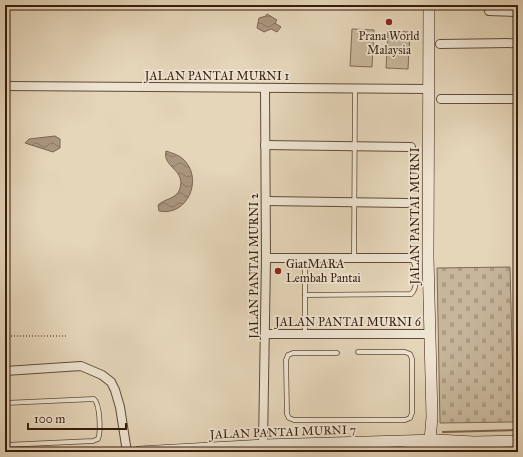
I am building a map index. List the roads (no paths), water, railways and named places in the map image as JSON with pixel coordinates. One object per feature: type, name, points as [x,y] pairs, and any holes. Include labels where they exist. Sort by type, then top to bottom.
[{"type":"street","name":"JALAN PANTAI MURNI","points":[[429,5],[428,258],[433,448]]},
{"type":"street","points":[[489,11],[518,12]]},
{"type":"street","points":[[440,44],[518,43]]},
{"type":"street","name":"JALAN PANTAI MURNI 1","points":[[5,86],[428,89]]},
{"type":"street","name":"JALAN PANTAI MURNI 2","points":[[264,445],[266,334],[265,88]]},
{"type":"street","points":[[441,98],[518,99]]},
{"type":"street","points":[[265,145],[412,146]]},
{"type":"street","points":[[266,201],[407,203]]},
{"type":"street","points":[[266,258],[410,258]]},
{"type":"street","name":"JALAN PANTAI MURNI 6","points":[[266,334],[430,334]]},
{"type":"street","points":[[5,371],[81,366],[102,374],[111,382],[115,390],[120,406],[127,452]]},
{"type":"street","points":[[403,452],[474,442],[518,441]]},
{"type":"street","points":[[433,448],[460,450],[474,442]]},
{"type":"street","name":"JALAN PANTAI MURNI 7","points":[[139,452],[264,445],[433,448]]},
{"type":"lane","points":[[354,258],[355,88]]},
{"type":"lane","points":[[305,258],[305,334]]},
{"type":"lane","points":[[305,295],[411,294],[415,289],[415,265],[413,260],[410,258]]},
{"type":"lane","points":[[337,353],[293,353],[288,355],[286,360],[287,414],[289,418],[294,420],[405,420],[410,418],[412,405],[412,359],[410,354],[405,352],[358,352]]},
{"type":"lane","points":[[5,403],[94,399],[98,405],[100,434],[98,439],[93,441],[5,446]]},
{"type":"water","points":[[267,14],[277,20],[275,23],[281,27],[277,32],[271,29],[264,32],[257,28],[259,18],[266,16]]},
{"type":"water","points":[[55,136],[60,139],[60,148],[53,152],[25,143],[29,139]]},
{"type":"water","points":[[166,151],[183,159],[189,167],[192,176],[192,185],[190,194],[185,202],[178,208],[169,211],[159,211],[158,205],[177,194],[181,184],[178,174],[166,157]]},
{"type":"waterway","points":[[443,432],[518,430]]},
{"type":"place","name":"Prana World Malaysia","points":[[389,22]]},
{"type":"place","name":"GiatMARA Lembah Pantai","points":[[278,271]]}]
